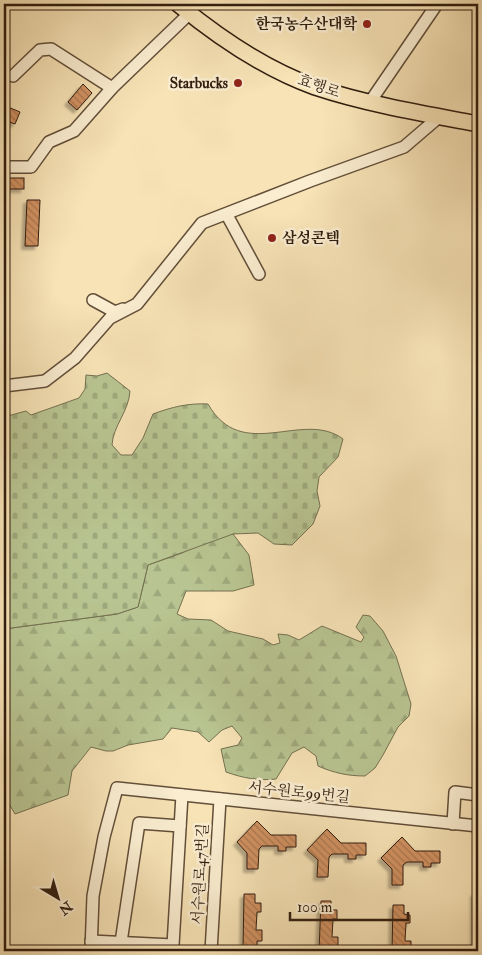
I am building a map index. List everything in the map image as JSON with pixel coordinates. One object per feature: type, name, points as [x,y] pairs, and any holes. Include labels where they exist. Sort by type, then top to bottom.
[{"type":"main road","name":"효행로","points":[[184,8],[265,64],[314,86],[370,102],[478,124]]},
{"type":"street","points":[[370,102],[437,4]]},
{"type":"street","points":[[4,167],[31,167],[49,142],[74,130],[184,8]]},
{"type":"street","points":[[13,76],[40,50],[51,49],[112,88]]},
{"type":"street","points":[[4,386],[45,382],[75,358],[110,318],[137,304],[202,223],[227,215],[310,180],[404,147],[440,117]]},
{"type":"street","points":[[227,215],[260,274]]},
{"type":"street","points":[[93,300],[115,312],[137,304]]},
{"type":"street","name":"서수원로99번길","points":[[91,946],[94,896],[104,837],[117,788],[478,826]]},
{"type":"street","points":[[453,824],[455,792],[478,795]]},
{"type":"street","points":[[91,946],[121,942],[173,945],[182,795]]},
{"type":"street","name":"서수원로47번길","points":[[211,951],[220,799]]},
{"type":"street","points":[[121,942],[139,823],[180,826]]},
{"type":"green space","points":[[107,373],[130,391],[127,405],[115,431],[112,445],[121,455],[132,455],[143,438],[153,414],[173,407],[194,404],[208,404],[222,422],[238,431],[255,434],[310,429],[327,431],[343,439],[338,457],[319,477],[317,491],[320,506],[313,524],[292,545],[274,544],[258,533],[233,534],[148,565],[138,607],[117,614],[4,629],[4,417],[26,411],[31,415],[79,398],[85,389],[86,375],[97,376]]},
{"type":"green space","points":[[233,534],[249,555],[254,585],[233,591],[186,591],[177,614],[188,619],[211,620],[228,631],[263,639],[273,645],[280,643],[278,634],[288,635],[299,640],[322,626],[361,642],[364,637],[356,627],[363,615],[370,616],[383,631],[396,656],[411,704],[409,716],[398,727],[375,768],[365,776],[335,772],[318,766],[316,756],[304,747],[292,753],[276,779],[263,780],[245,777],[226,772],[221,749],[238,745],[242,738],[232,726],[222,730],[209,742],[198,732],[172,728],[163,739],[128,745],[113,751],[91,747],[72,771],[68,795],[15,814],[4,795],[4,629],[117,614],[138,607],[148,565],[182,553],[217,535]]},
{"type":"building","points":[[83,84],[92,93],[77,110],[68,102]]},
{"type":"building","points":[[8,107],[20,112],[15,124],[4,120]]},
{"type":"building","points":[[4,178],[24,178],[24,189],[4,189]]},
{"type":"building","points":[[27,200],[40,200],[38,246],[25,246]]},
{"type":"building","points":[[257,821],[271,835],[296,835],[296,847],[286,847],[286,851],[278,851],[278,846],[262,846],[259,849],[258,869],[247,869],[247,853],[237,842]]},
{"type":"building","points":[[327,829],[341,843],[366,843],[366,855],[356,855],[356,859],[348,859],[348,854],[332,854],[329,857],[328,877],[317,877],[318,860],[307,850]]},
{"type":"building","points":[[402,837],[415,851],[440,851],[440,863],[431,863],[431,867],[423,867],[423,862],[407,862],[403,865],[403,885],[392,885],[392,869],[381,858]]},
{"type":"building","points":[[474,893],[478,893],[478,951],[474,951]]},
{"type":"building","points":[[244,894],[255,894],[255,903],[261,903],[261,912],[257,912],[256,930],[262,930],[262,941],[257,941],[257,949],[243,949]]},
{"type":"building","points":[[321,901],[331,901],[331,910],[337,910],[337,919],[333,919],[332,937],[338,937],[338,948],[333,948],[333,951],[319,951]]},
{"type":"building","points":[[393,905],[404,905],[404,914],[410,915],[410,923],[406,923],[405,941],[411,941],[411,951],[392,951]]},
{"type":"place","name":"한국농수산대학","points":[[367,24]]},
{"type":"place","name":"Starbucks","points":[[238,83]]},
{"type":"place","name":"삼성콘텍","points":[[272,238]]}]
